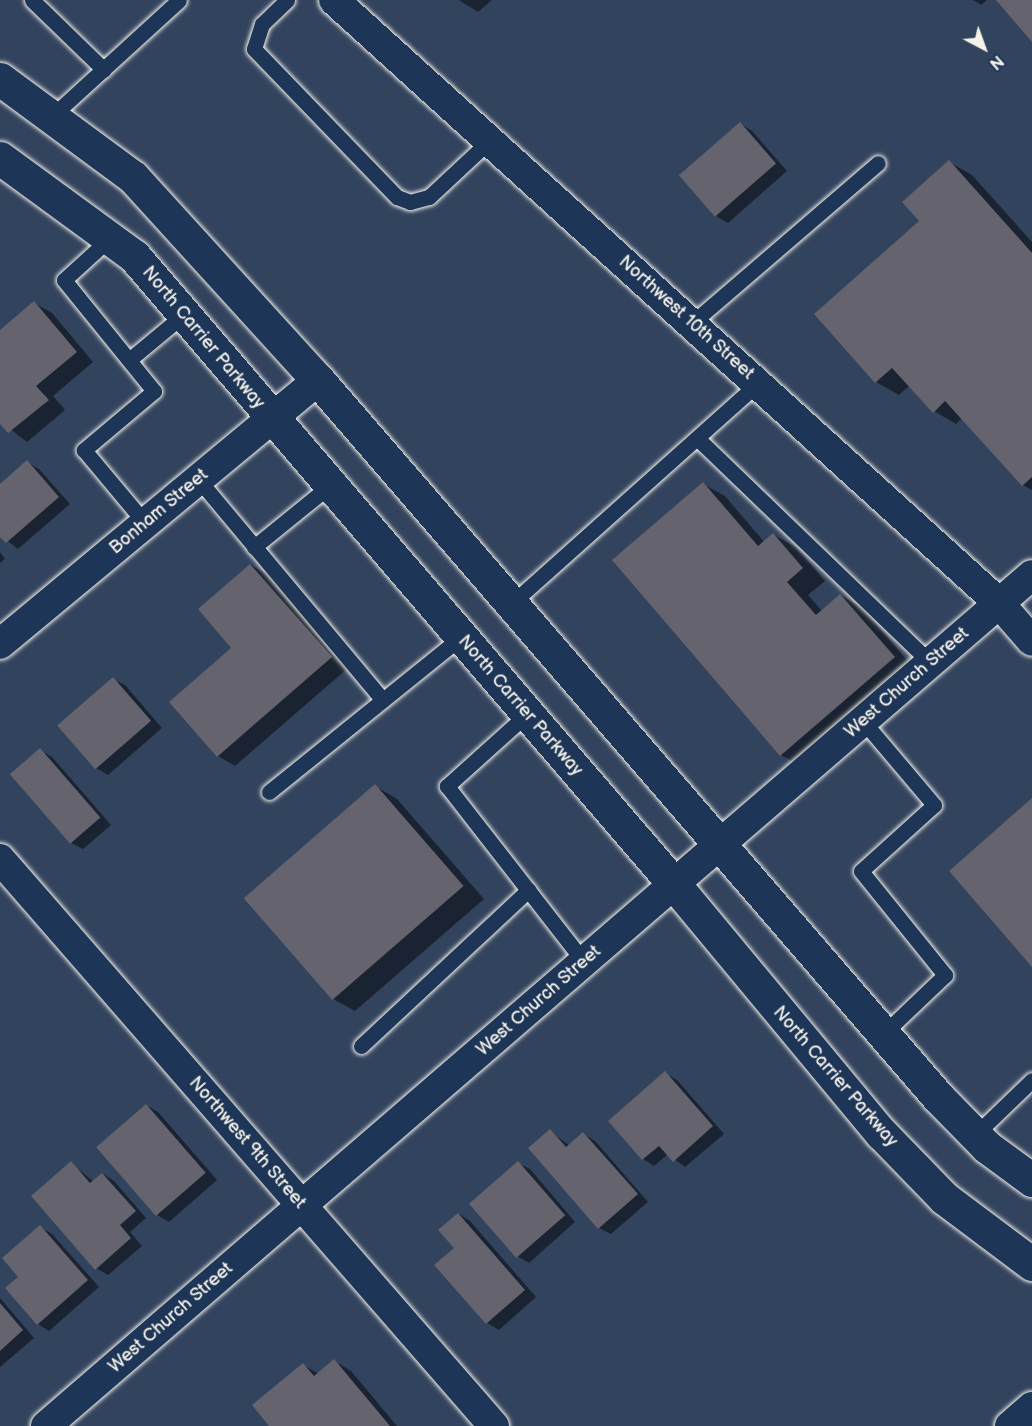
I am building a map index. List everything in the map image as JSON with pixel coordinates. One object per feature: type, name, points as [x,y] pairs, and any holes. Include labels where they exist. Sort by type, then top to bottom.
[{"type":"main road","points":[[0,79],[133,177],[318,380],[722,844],[883,1034],[975,1135],[1032,1180]]},
{"type":"main road","name":"North Carrier Parkway","points":[[4,169],[134,256],[329,486],[674,884],[881,1134],[944,1198],[1032,1264]]},
{"type":"street","name":"Northwest 10th Street","points":[[334,0],[693,323],[999,603],[1032,642]]},
{"type":"street","name":"Bonham Street","points":[[0,644],[318,380]]},
{"type":"street","name":"West Church Street","points":[[46,1426],[1032,575]]},
{"type":"street","name":"Northwest 9th Street","points":[[0,859],[495,1426]]},
{"type":"street","points":[[1010,1426],[1032,1407]]},
{"type":"lane","points":[[32,0],[104,70]]},
{"type":"lane","points":[[51,117],[178,0]]},
{"type":"lane","points":[[287,0],[262,24],[254,49],[397,196],[410,202],[429,196],[489,141]]},
{"type":"lane","points":[[693,323],[878,163]]},
{"type":"lane","points":[[110,238],[64,280],[154,391],[84,450],[145,523]]},
{"type":"lane","points":[[129,360],[183,315]]},
{"type":"lane","points":[[512,603],[758,383]]},
{"type":"lane","points":[[697,438],[931,663]]},
{"type":"lane","points":[[198,479],[381,699]]},
{"type":"lane","points":[[254,547],[329,486]]},
{"type":"lane","points":[[269,792],[381,699],[461,637]]},
{"type":"lane","points":[[527,714],[447,786],[584,962]]},
{"type":"lane","points":[[863,721],[934,805],[861,870],[945,975],[883,1034]]},
{"type":"lane","points":[[361,1046],[528,890]]},
{"type":"lane","points":[[975,1135],[1032,1080]]},
{"type":"building","points":[[996,0],[1032,0],[1032,42]]},
{"type":"building","points":[[740,122],[776,164],[715,217],[679,175]]},
{"type":"building","points":[[949,160],[1032,253],[1032,477],[1022,486],[945,401],[933,413],[892,368],[875,383],[814,314],[919,221],[902,202]]},
{"type":"building","points":[[34,301],[77,352],[36,386],[49,400],[8,433],[0,424],[0,330]]},
{"type":"building","points":[[27,460],[59,497],[6,543],[0,537],[0,484]]},
{"type":"building","points":[[703,482],[758,546],[773,533],[803,568],[787,582],[816,615],[840,594],[895,657],[780,756],[612,560]]},
{"type":"building","points":[[250,564],[332,657],[217,757],[169,702],[231,648],[198,609]]},
{"type":"building","points":[[113,677],[151,721],[95,769],[57,726]]},
{"type":"building","points":[[40,748],[100,817],[70,844],[10,774]]},
{"type":"building","points":[[375,784],[464,886],[332,1000],[244,898]]},
{"type":"building","points":[[1032,798],[1032,967],[949,871]]},
{"type":"building","points":[[665,1071],[713,1126],[673,1162],[659,1146],[642,1160],[608,1121]]},
{"type":"building","points":[[146,1104],[206,1173],[156,1216],[96,1147]]},
{"type":"building","points":[[550,1129],[566,1147],[583,1132],[638,1194],[598,1229],[528,1148]]},
{"type":"building","points":[[71,1161],[90,1183],[102,1173],[136,1211],[120,1225],[131,1238],[95,1270],[31,1196]]},
{"type":"building","points":[[518,1161],[565,1215],[516,1258],[469,1204]]},
{"type":"building","points":[[458,1213],[525,1290],[486,1324],[434,1265],[454,1248],[438,1230]]},
{"type":"building","points":[[40,1225],[88,1280],[37,1325],[5,1288],[18,1277],[2,1258]]},
{"type":"building","points":[[0,1303],[23,1330],[0,1351]]},
{"type":"building","points":[[334,1359],[390,1426],[269,1426],[252,1405],[303,1363],[314,1376]]}]
